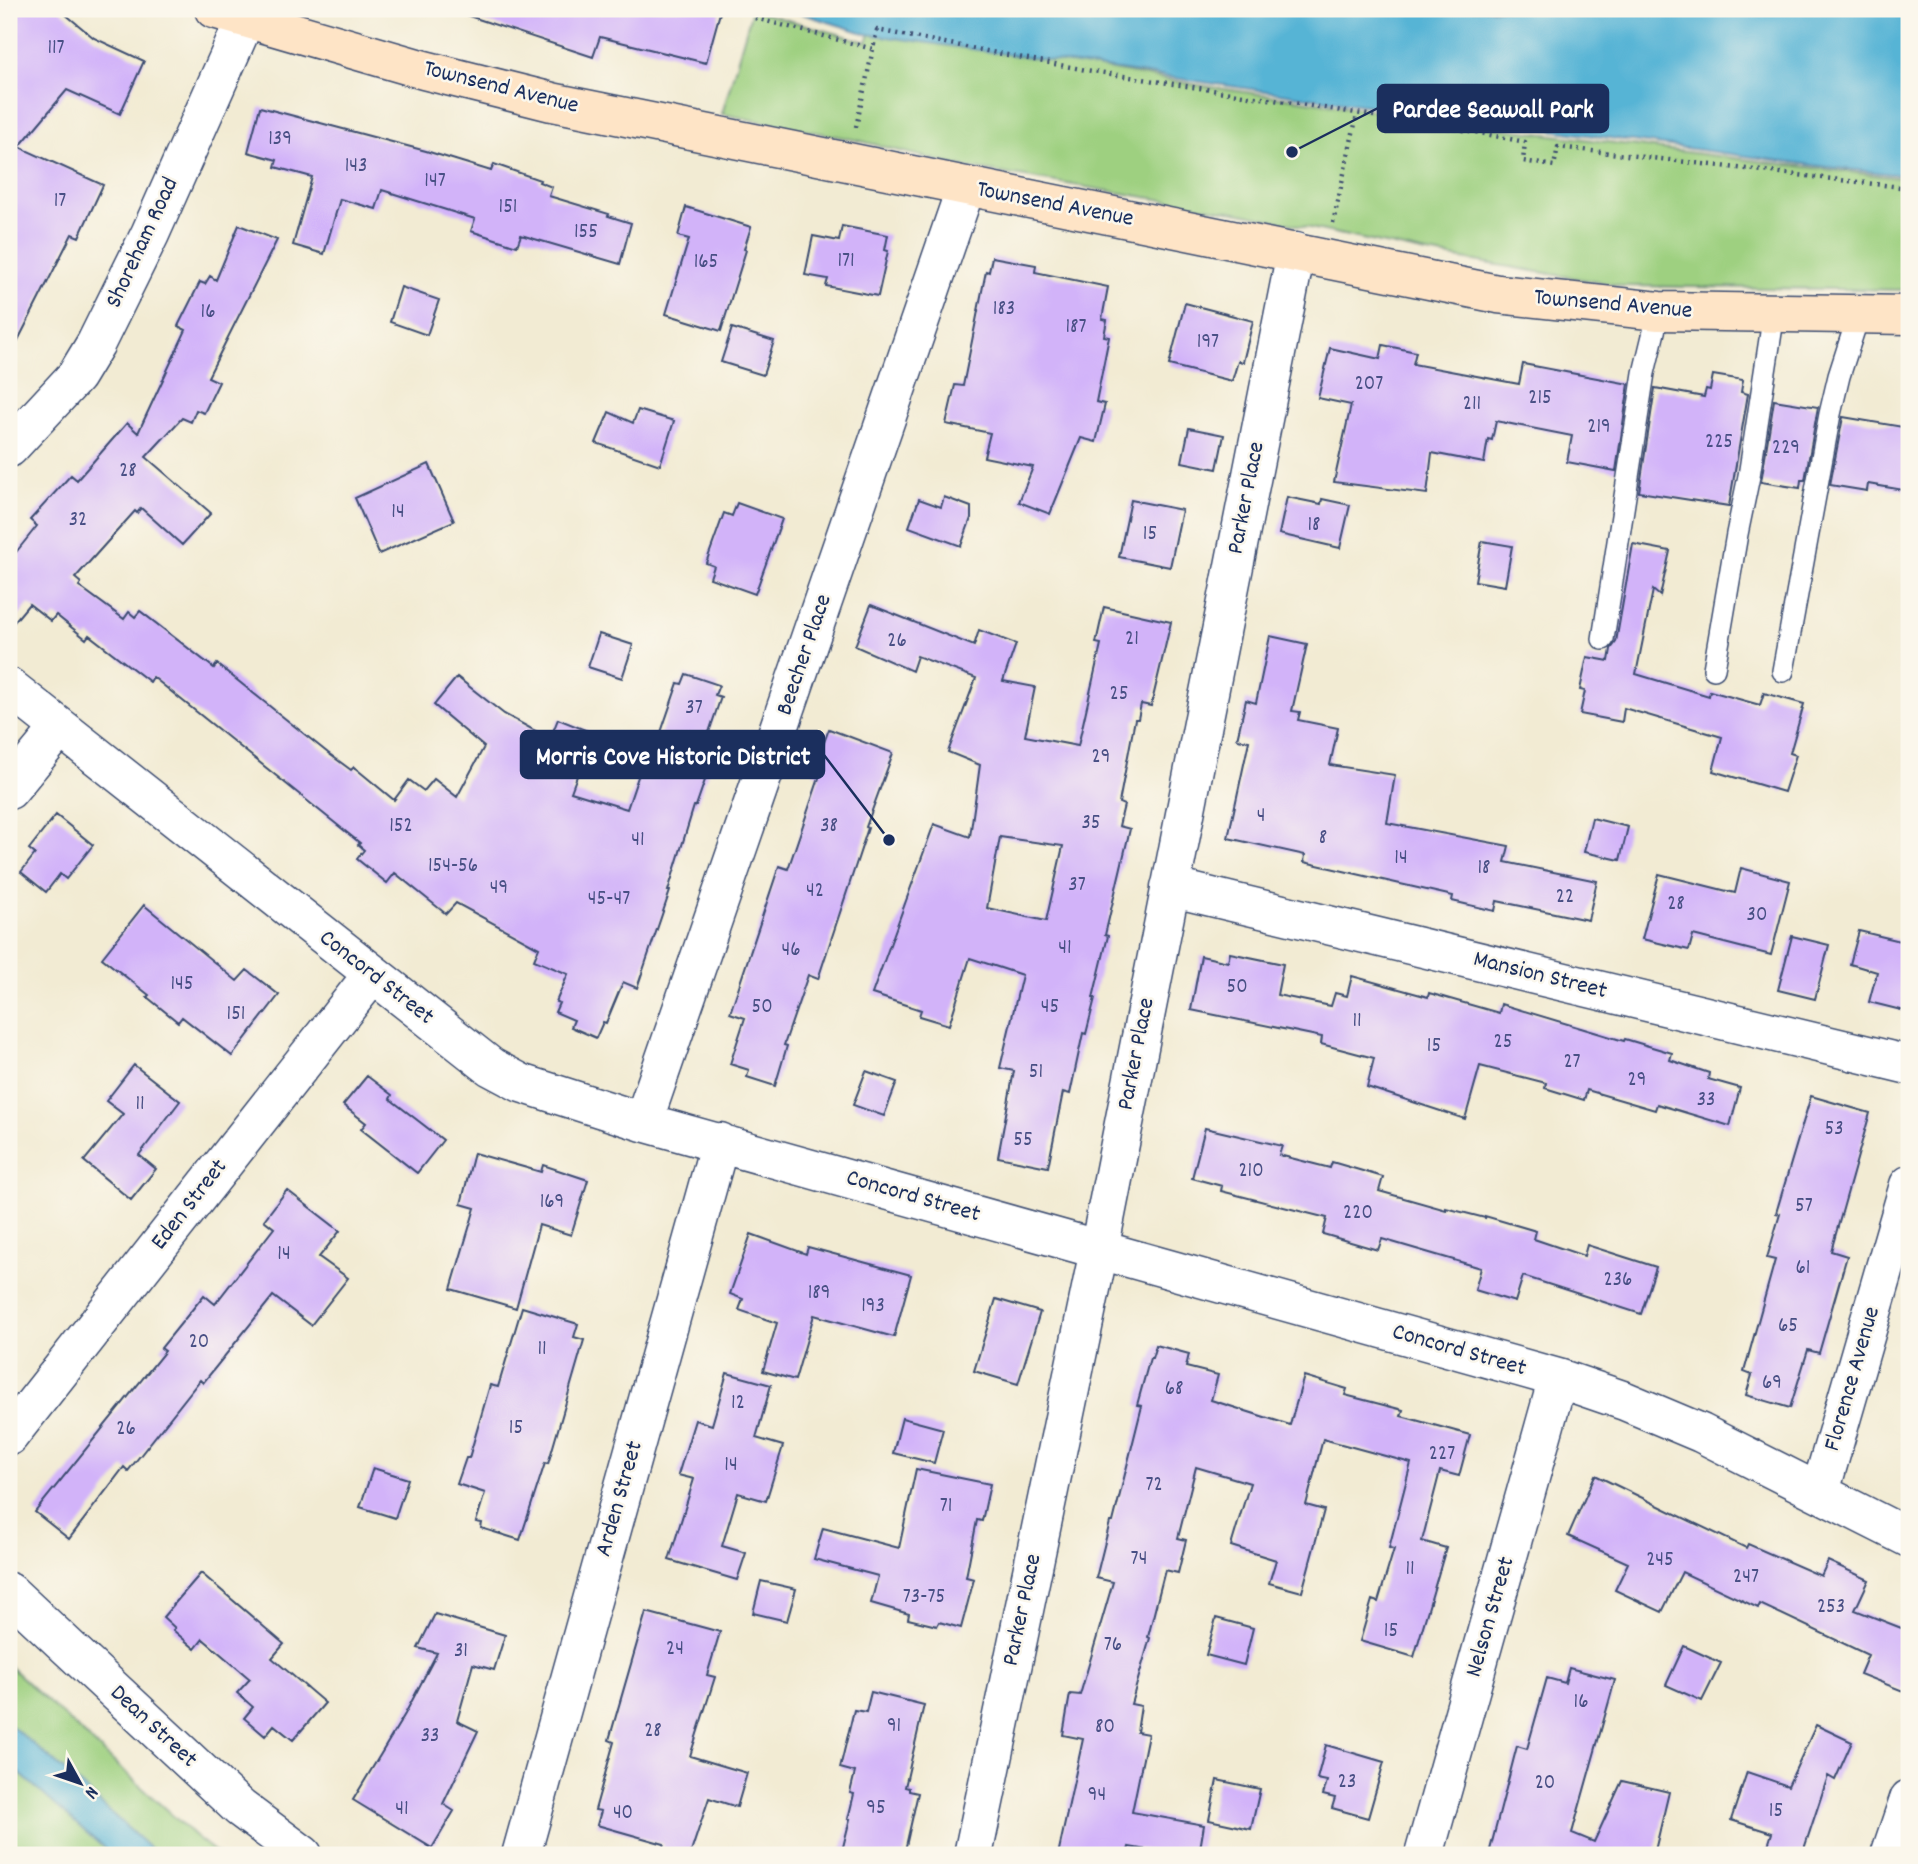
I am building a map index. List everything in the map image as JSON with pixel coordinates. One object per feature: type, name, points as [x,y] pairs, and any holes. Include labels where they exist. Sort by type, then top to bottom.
[{"type":"main road","name":"Townsend Avenue","points":[[230,13],[425,70],[552,102],[966,187],[1313,244],[1499,294],[1659,312],[1909,315]]},
{"type":"street","name":"Shoreham Road","points":[[9,448],[76,376],[96,342],[149,234],[230,13]]},
{"type":"street","name":"Beecher Place","points":[[643,1122],[966,187]]},
{"type":"street","name":"Parker Place","points":[[973,1855],[1099,1250],[1170,887],[1313,244]]},
{"type":"street","name":"Concord Street","points":[[9,687],[372,975],[491,1067],[521,1083],[643,1122],[1558,1378],[1625,1401],[1701,1433],[1909,1538]]},
{"type":"street","points":[[9,790],[60,728]]},
{"type":"street","name":"Mansion Street","points":[[1170,887],[1909,1065]]},
{"type":"street","name":"Eden Street","points":[[9,1436],[372,975]]},
{"type":"street","name":"Arden Street","points":[[521,1855],[720,1142]]},
{"type":"street","name":"Florence Avenue","points":[[1820,1492],[1909,1185]]},
{"type":"street","name":"Nelson Street","points":[[1424,1855],[1558,1378]]},
{"type":"street","name":"Dean Street","points":[[9,1592],[240,1808],[303,1855]]},
{"type":"street","points":[[1890,1855],[1909,1799]]},
{"type":"lane","points":[[1603,639],[1644,373],[1659,312]]},
{"type":"lane","points":[[1714,669],[1749,476],[1774,313]]},
{"type":"lane","points":[[1783,671],[1830,414],[1859,314]]},
{"type":"path","points":[[755,18],[873,49]]},
{"type":"path","points":[[849,162],[877,30],[1086,70],[1525,142],[1522,161],[1554,166],[1558,147],[1909,188]]},
{"type":"path","points":[[1313,244],[1357,115]]},
{"type":"green space","points":[[752,10],[867,42],[874,23],[1196,85],[1482,126],[1909,179],[1909,290],[1622,286],[1427,253],[1241,213],[959,166],[861,141],[722,114]]},
{"type":"green space","points":[[9,1666],[219,1855],[157,1855],[9,1724]]},
{"type":"green space","points":[[9,1764],[112,1855],[9,1855]]},
{"type":"water","points":[[787,9],[1909,9],[1909,176],[1348,103],[867,34]]},
{"type":"water","points":[[9,1724],[157,1855],[112,1855],[9,1764]]},
{"type":"building","points":[[9,9],[59,9],[94,38],[144,61],[120,114],[67,90],[19,147],[103,185],[79,237],[72,234],[9,358]]},
{"type":"building","points":[[464,9],[721,9],[706,63],[600,37],[593,57],[463,14]]},
{"type":"building","points":[[260,107],[491,171],[494,164],[540,180],[539,182],[552,187],[549,196],[631,223],[620,264],[521,235],[517,246],[471,231],[475,219],[382,190],[376,209],[340,199],[324,254],[293,245],[312,177],[275,167],[277,160],[248,152]]},
{"type":"building","points":[[686,207],[751,227],[721,331],[666,314],[689,239],[678,236]]},
{"type":"building","points":[[239,225],[277,240],[208,377],[219,382],[204,413],[196,410],[191,422],[182,418],[146,457],[211,513],[182,545],[141,508],[137,513],[135,511],[75,578],[81,583],[79,586],[124,619],[129,612],[135,617],[140,611],[214,668],[217,664],[328,753],[351,770],[354,767],[394,800],[409,780],[424,791],[434,779],[457,797],[484,747],[434,705],[457,677],[504,714],[550,739],[558,719],[593,733],[571,792],[627,809],[641,768],[648,770],[678,683],[682,684],[686,674],[719,685],[715,695],[721,697],[701,756],[712,760],[694,806],[670,891],[637,988],[623,982],[606,1023],[603,1022],[596,1038],[571,1027],[574,1020],[555,1012],[559,1003],[556,1002],[568,974],[534,960],[539,948],[456,903],[446,914],[395,873],[387,883],[357,859],[364,850],[358,845],[360,843],[153,677],[150,682],[89,635],[86,639],[56,615],[51,621],[29,604],[9,628],[9,561],[37,526],[30,520],[71,475],[77,480],[127,423],[138,433],[186,330],[178,326],[200,282],[205,284],[210,276],[216,280]]},
{"type":"building","points":[[842,226],[888,235],[885,250],[888,251],[878,296],[826,286],[828,279],[805,275],[813,236],[839,241]]},
{"type":"building","points":[[992,257],[1036,265],[1035,272],[1108,287],[1102,319],[1107,320],[1104,336],[1109,337],[1096,402],[1105,404],[1096,442],[1081,438],[1050,514],[1019,502],[1033,467],[984,457],[990,433],[946,424],[955,385],[963,386],[986,271],[989,272]]},
{"type":"building","points":[[401,287],[439,300],[427,335],[390,322]]},
{"type":"building","points":[[1185,303],[1253,321],[1243,362],[1238,361],[1232,381],[1169,365]]},
{"type":"building","points":[[732,328],[774,341],[763,375],[721,362]]},
{"type":"building","points":[[1383,345],[1416,352],[1413,364],[1519,384],[1523,364],[1629,384],[1616,471],[1567,462],[1572,436],[1496,421],[1492,440],[1488,439],[1484,463],[1432,453],[1427,494],[1334,482],[1351,405],[1318,398],[1330,348],[1380,359]]},
{"type":"building","points":[[1713,375],[1743,380],[1741,392],[1748,394],[1729,506],[1639,492],[1655,388],[1704,397],[1706,389],[1710,390]]},
{"type":"building","points":[[1774,400],[1818,407],[1805,480],[1801,480],[1800,488],[1761,482]]},
{"type":"building","points":[[638,410],[674,421],[660,465],[596,443],[609,412],[633,423]]},
{"type":"building","points":[[1843,417],[1909,428],[1909,491],[1868,484],[1867,491],[1830,485]]},
{"type":"building","points":[[1189,428],[1224,435],[1217,469],[1182,462]]},
{"type":"building","points":[[429,464],[454,521],[379,554],[355,498]]},
{"type":"building","points":[[944,497],[971,507],[971,518],[961,546],[909,527],[919,499],[941,507]]},
{"type":"building","points":[[1287,497],[1321,504],[1322,499],[1350,505],[1340,548],[1279,534]]},
{"type":"building","points":[[1131,500],[1182,510],[1170,567],[1119,557]]},
{"type":"building","points":[[737,503],[782,519],[755,594],[710,578],[714,566],[706,563],[724,513],[732,516]]},
{"type":"building","points":[[1482,541],[1512,546],[1505,586],[1475,581]]},
{"type":"building","points":[[1633,544],[1670,551],[1660,596],[1653,590],[1636,674],[1709,696],[1710,691],[1760,705],[1764,693],[1804,704],[1790,753],[1796,755],[1784,792],[1713,771],[1722,737],[1624,708],[1622,722],[1580,714],[1585,691],[1580,690],[1587,657],[1609,661],[1611,649],[1616,642]]},
{"type":"building","points":[[871,605],[974,646],[979,630],[1016,644],[1003,681],[1035,687],[1025,736],[1078,746],[1101,644],[1096,643],[1104,607],[1171,622],[1151,706],[1141,704],[1138,719],[1135,719],[1119,803],[1124,805],[1119,826],[1130,829],[1105,935],[1108,936],[1095,998],[1086,1034],[1083,1033],[1070,1094],[1063,1092],[1048,1167],[998,1157],[1014,1071],[1000,1068],[1022,975],[970,958],[949,1025],[919,1016],[921,1010],[872,994],[934,824],[970,837],[980,765],[948,752],[976,678],[917,656],[912,671],[855,646]],"holes":[[[1000,837],[1063,846],[1046,921],[987,908]]]},
{"type":"building","points":[[599,634],[633,645],[622,678],[588,667]]},
{"type":"building","points":[[1270,636],[1307,644],[1292,711],[1300,712],[1298,720],[1338,728],[1330,765],[1395,775],[1387,823],[1509,846],[1505,862],[1597,881],[1588,920],[1497,901],[1495,911],[1452,901],[1453,896],[1304,862],[1305,855],[1228,838],[1249,741],[1237,739],[1246,700],[1256,703]]},
{"type":"building","points":[[829,729],[893,753],[866,827],[868,828],[818,979],[808,975],[784,1045],[787,1046],[775,1086],[747,1077],[749,1070],[730,1064],[745,1018],[730,1013],[779,866],[788,869],[820,775],[813,772]]},
{"type":"building","points":[[56,815],[93,845],[66,879],[60,874],[46,892],[21,872],[35,854],[29,849]]},
{"type":"building","points":[[1592,818],[1628,827],[1620,860],[1584,852]]},
{"type":"building","points":[[1741,868],[1790,881],[1771,955],[1693,935],[1689,950],[1642,939],[1659,874],[1735,893]]},
{"type":"building","points":[[144,905],[237,981],[247,970],[279,995],[232,1056],[182,1017],[178,1022],[102,958]]},
{"type":"building","points":[[1859,931],[1909,943],[1909,1012],[1869,1002],[1877,972],[1850,964]]},
{"type":"building","points":[[1792,936],[1829,945],[1815,999],[1778,990]]},
{"type":"building","points":[[1230,953],[1283,964],[1277,995],[1331,1006],[1335,993],[1347,996],[1352,976],[1428,997],[1429,993],[1499,1013],[1501,1004],[1672,1053],[1670,1060],[1709,1073],[1708,1079],[1740,1088],[1730,1126],[1657,1104],[1655,1110],[1587,1090],[1584,1100],[1545,1088],[1546,1083],[1480,1066],[1465,1119],[1367,1087],[1374,1058],[1321,1044],[1322,1037],[1191,1010],[1201,956],[1228,962]]},
{"type":"building","points":[[134,1065],[180,1101],[139,1155],[156,1169],[131,1200],[84,1161],[123,1114],[106,1101]]},
{"type":"building","points":[[866,1071],[897,1082],[884,1116],[853,1105]]},
{"type":"building","points":[[367,1076],[392,1095],[390,1099],[443,1140],[417,1173],[361,1129],[366,1123],[343,1105]]},
{"type":"building","points":[[1811,1096],[1870,1113],[1831,1251],[1847,1256],[1819,1353],[1808,1350],[1790,1408],[1746,1395],[1752,1375],[1744,1372],[1775,1260],[1767,1258],[1780,1214],[1776,1213]]},
{"type":"building","points":[[1205,1128],[1282,1146],[1279,1155],[1330,1168],[1332,1162],[1383,1177],[1379,1191],[1536,1231],[1534,1239],[1584,1256],[1587,1245],[1656,1267],[1641,1314],[1523,1276],[1515,1302],[1475,1290],[1481,1268],[1382,1239],[1378,1250],[1323,1234],[1327,1218],[1221,1191],[1222,1186],[1192,1178]]},
{"type":"building","points":[[474,1153],[541,1172],[543,1165],[588,1180],[571,1235],[539,1225],[516,1308],[451,1289],[475,1208],[461,1204]]},
{"type":"building","points":[[287,1190],[340,1231],[319,1257],[348,1278],[311,1325],[273,1296],[203,1383],[200,1380],[128,1471],[124,1467],[69,1539],[35,1512],[165,1351],[161,1348],[204,1295],[215,1304],[274,1228],[264,1220]]},
{"type":"building","points":[[751,1234],[806,1254],[808,1247],[911,1275],[894,1337],[814,1315],[795,1380],[763,1371],[777,1323],[739,1310],[743,1299],[730,1294]]},
{"type":"building","points":[[996,1299],[1040,1312],[1018,1384],[974,1371]]},
{"type":"building","points":[[522,1307],[578,1324],[574,1337],[584,1340],[548,1464],[545,1463],[520,1540],[481,1528],[482,1523],[476,1522],[485,1493],[457,1484],[466,1458],[469,1458],[490,1385],[498,1387]]},
{"type":"building","points":[[1156,1345],[1189,1354],[1186,1367],[1218,1375],[1211,1400],[1290,1425],[1304,1376],[1347,1389],[1345,1395],[1403,1410],[1401,1416],[1470,1435],[1459,1476],[1440,1471],[1422,1541],[1446,1548],[1414,1657],[1360,1641],[1372,1600],[1378,1602],[1394,1549],[1389,1548],[1411,1463],[1323,1439],[1306,1505],[1324,1510],[1302,1592],[1269,1583],[1276,1560],[1231,1546],[1250,1483],[1196,1467],[1178,1538],[1186,1540],[1178,1573],[1165,1570],[1148,1637],[1150,1638],[1131,1704],[1141,1706],[1137,1732],[1148,1734],[1132,1812],[1204,1825],[1199,1855],[1175,1855],[1129,1847],[1127,1855],[1058,1855],[1083,1739],[1063,1735],[1070,1694],[1080,1695],[1113,1582],[1096,1578],[1142,1406],[1137,1405]]},
{"type":"building","points":[[727,1373],[771,1385],[756,1438],[783,1446],[766,1501],[738,1493],[722,1546],[746,1553],[737,1580],[669,1560],[694,1479],[678,1475],[695,1420],[712,1425]]},
{"type":"building","points":[[902,1418],[943,1429],[934,1463],[893,1453]]},
{"type":"building","points":[[373,1468],[408,1479],[395,1518],[360,1507]]},
{"type":"building","points":[[916,1469],[990,1484],[982,1521],[977,1520],[966,1577],[974,1579],[961,1628],[939,1622],[937,1626],[908,1619],[909,1614],[871,1603],[878,1576],[814,1559],[823,1528],[899,1548]]},
{"type":"building","points":[[1595,1475],[1746,1548],[1748,1544],[1821,1576],[1828,1561],[1869,1580],[1855,1610],[1909,1631],[1909,1674],[1903,1691],[1860,1674],[1868,1655],[1760,1604],[1758,1608],[1682,1572],[1662,1612],[1615,1590],[1628,1563],[1568,1536]]},
{"type":"building","points":[[201,1573],[284,1644],[272,1658],[325,1703],[293,1740],[274,1725],[265,1736],[244,1718],[253,1707],[237,1693],[250,1679],[203,1639],[195,1649],[173,1630],[175,1628],[163,1617]]},
{"type":"building","points":[[761,1581],[796,1589],[787,1621],[753,1613]]},
{"type":"building","points":[[646,1612],[720,1632],[707,1675],[715,1677],[690,1756],[747,1773],[737,1807],[709,1798],[690,1855],[661,1855],[664,1844],[597,1825],[601,1811],[595,1810],[614,1742],[609,1740]]},
{"type":"building","points":[[435,1614],[505,1635],[494,1670],[473,1664],[457,1721],[478,1731],[443,1804],[454,1811],[432,1848],[353,1800],[405,1714],[437,1653],[418,1648]]},
{"type":"building","points":[[1216,1618],[1253,1628],[1244,1665],[1206,1655]]},
{"type":"building","points":[[1684,1646],[1721,1663],[1702,1701],[1666,1685]]},
{"type":"building","points":[[1569,1668],[1615,1680],[1572,1833],[1594,1842],[1622,1781],[1669,1792],[1654,1855],[1510,1855],[1490,1850],[1517,1746],[1527,1749],[1547,1678],[1565,1683]]},
{"type":"building","points":[[871,1692],[924,1705],[905,1787],[918,1793],[904,1855],[841,1855],[850,1819],[854,1794],[850,1793],[855,1772],[840,1768],[854,1710],[866,1712]]},
{"type":"building","points":[[1816,1725],[1852,1742],[1835,1780],[1828,1776],[1802,1855],[1765,1855],[1772,1833],[1731,1820],[1747,1772],[1788,1786]]},
{"type":"building","points":[[1326,1745],[1384,1762],[1368,1818],[1332,1808],[1335,1798],[1323,1795],[1327,1781],[1317,1779]]},
{"type":"building","points":[[1217,1780],[1260,1789],[1251,1829],[1209,1820]]},
{"type":"place","name":"Pardee Seawall Park","points":[[1292,152]]},
{"type":"place","name":"Morris Cove Historic District","points":[[889,840]]}]
